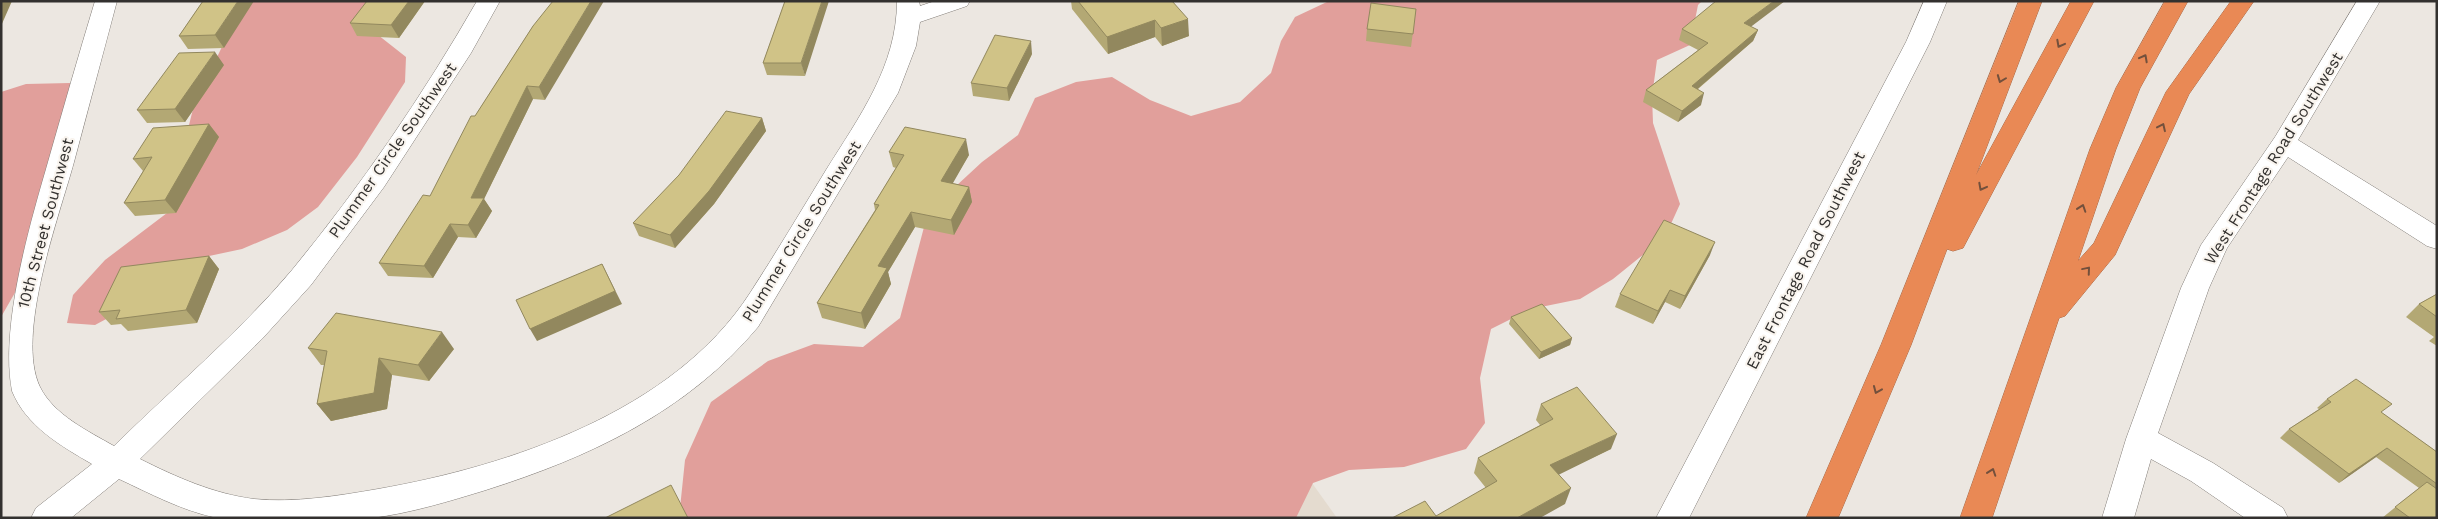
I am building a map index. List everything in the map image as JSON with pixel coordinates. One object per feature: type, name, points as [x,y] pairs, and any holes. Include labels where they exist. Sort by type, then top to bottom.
[{"type":"highway","points":[[1822,518],[1896,345],[2032,1]]},
{"type":"highway","points":[[1896,345],[2083,1]]},
{"type":"highway","points":[[1976,518],[2102,149],[2128,88],[2177,1]]},
{"type":"highway","points":[[2044,320],[2105,248],[2178,92],[2243,1]]},
{"type":"street","name":"10th Street Southwest","points":[[106,1],[26,284],[19,324],[18,359],[23,385],[41,414],[69,436],[117,462]]},
{"type":"street","name":"Plummer Circle Southwest","points":[[47,518],[117,462],[252,331],[301,278],[375,181],[459,53],[489,1]]},
{"type":"street","points":[[909,9],[959,1]]},
{"type":"street","name":"East Frontage Road Southwest","points":[[1672,518],[1918,42],[1936,1]]},
{"type":"street","name":"West Frontage Road Southwest","points":[[2118,518],[2141,439],[2195,288],[2215,245],[2284,143],[2369,1]]},
{"type":"street","name":"Plummer Circle Southwest","points":[[117,462],[171,487],[219,504],[254,513],[313,516],[368,510],[421,499],[478,482],[537,461],[581,442],[650,406],[674,389],[717,352],[749,317],[884,99],[900,56],[909,9]]},
{"type":"street","points":[[2284,143],[2437,239]]},
{"type":"street","points":[[2141,439],[2202,472],[2272,518]]},
{"type":"shaded area","points":[[244,1],[367,1],[359,20],[406,57],[405,82],[357,157],[318,207],[287,230],[242,249],[195,259],[149,296],[95,325],[67,323],[73,295],[105,260],[167,213],[194,105]]},
{"type":"shaded area","points":[[1329,1],[1702,1],[1698,5],[1690,45],[1657,60],[1652,96],[1653,123],[1680,204],[1665,237],[1613,279],[1580,299],[1531,309],[1491,329],[1480,378],[1485,423],[1466,449],[1404,467],[1349,470],[1313,483],[1296,518],[679,518],[685,460],[711,402],[768,361],[814,344],[863,347],[900,318],[928,212],[982,162],[1018,135],[1035,98],[1076,82],[1112,77],[1150,100],[1191,116],[1240,102],[1271,73],[1281,41],[1295,17]]},
{"type":"shaded area","points":[[70,83],[82,121],[51,230],[1,317],[1,92],[26,84]]},
{"type":"shaded area","points":[[1312,483],[1337,518],[1296,518]]},
{"type":"building","points":[[203,1],[238,1],[215,35],[179,36]]},
{"type":"building","points":[[367,1],[409,1],[391,25],[350,23]]},
{"type":"building","points":[[553,1],[591,1],[539,87],[527,86],[471,198],[484,198],[468,225],[450,224],[424,266],[379,263],[423,195],[430,196],[471,116],[475,116],[533,26]]},
{"type":"building","points":[[785,1],[822,1],[801,63],[763,63]]},
{"type":"building","points":[[1078,1],[1172,1],[1188,19],[1161,28],[1155,20],[1107,37]]},
{"type":"building","points":[[1716,1],[1774,1],[1744,23],[1758,30],[1692,86],[1704,93],[1682,111],[1646,90],[1708,43],[1682,29]]},
{"type":"building","points":[[1371,3],[1416,9],[1413,34],[1367,29]]},
{"type":"building","points":[[995,35],[1031,41],[1007,88],[971,83]]},
{"type":"building","points":[[215,52],[175,109],[137,110],[179,53]]},
{"type":"building","points":[[726,111],[762,118],[709,191],[670,235],[633,223],[679,175]]},
{"type":"building","points":[[209,124],[165,200],[124,203],[152,157],[133,159],[153,128]]},
{"type":"building","points":[[905,127],[966,139],[941,181],[969,187],[951,220],[911,212],[878,266],[887,268],[861,313],[817,303],[879,205],[874,204],[904,155],[889,152]]},
{"type":"building","points":[[1664,220],[1715,242],[1685,296],[1670,290],[1658,311],[1620,294]]},
{"type":"building","points":[[209,256],[186,310],[116,319],[120,310],[99,312],[121,267]]},
{"type":"building","points":[[602,264],[615,291],[530,329],[516,300]]},
{"type":"building","points":[[2437,294],[2437,317],[2419,304]]},
{"type":"building","points":[[1542,304],[1572,338],[1541,352],[1511,317]]},
{"type":"building","points":[[336,313],[442,332],[418,365],[379,358],[374,393],[317,404],[327,351],[308,348]]},
{"type":"building","points":[[2356,379],[2392,404],[2381,412],[2437,452],[2437,484],[2387,448],[2349,474],[2289,429],[2331,402],[2327,399]]},
{"type":"building","points":[[1577,387],[1617,434],[1550,465],[1571,488],[1517,518],[1392,518],[1425,501],[1436,516],[1497,481],[1478,458],[1553,419],[1541,404]]},
{"type":"building","points":[[2427,482],[2437,489],[2437,518],[2410,518],[2395,507]]},
{"type":"building","points":[[671,485],[688,518],[605,518]]}]
